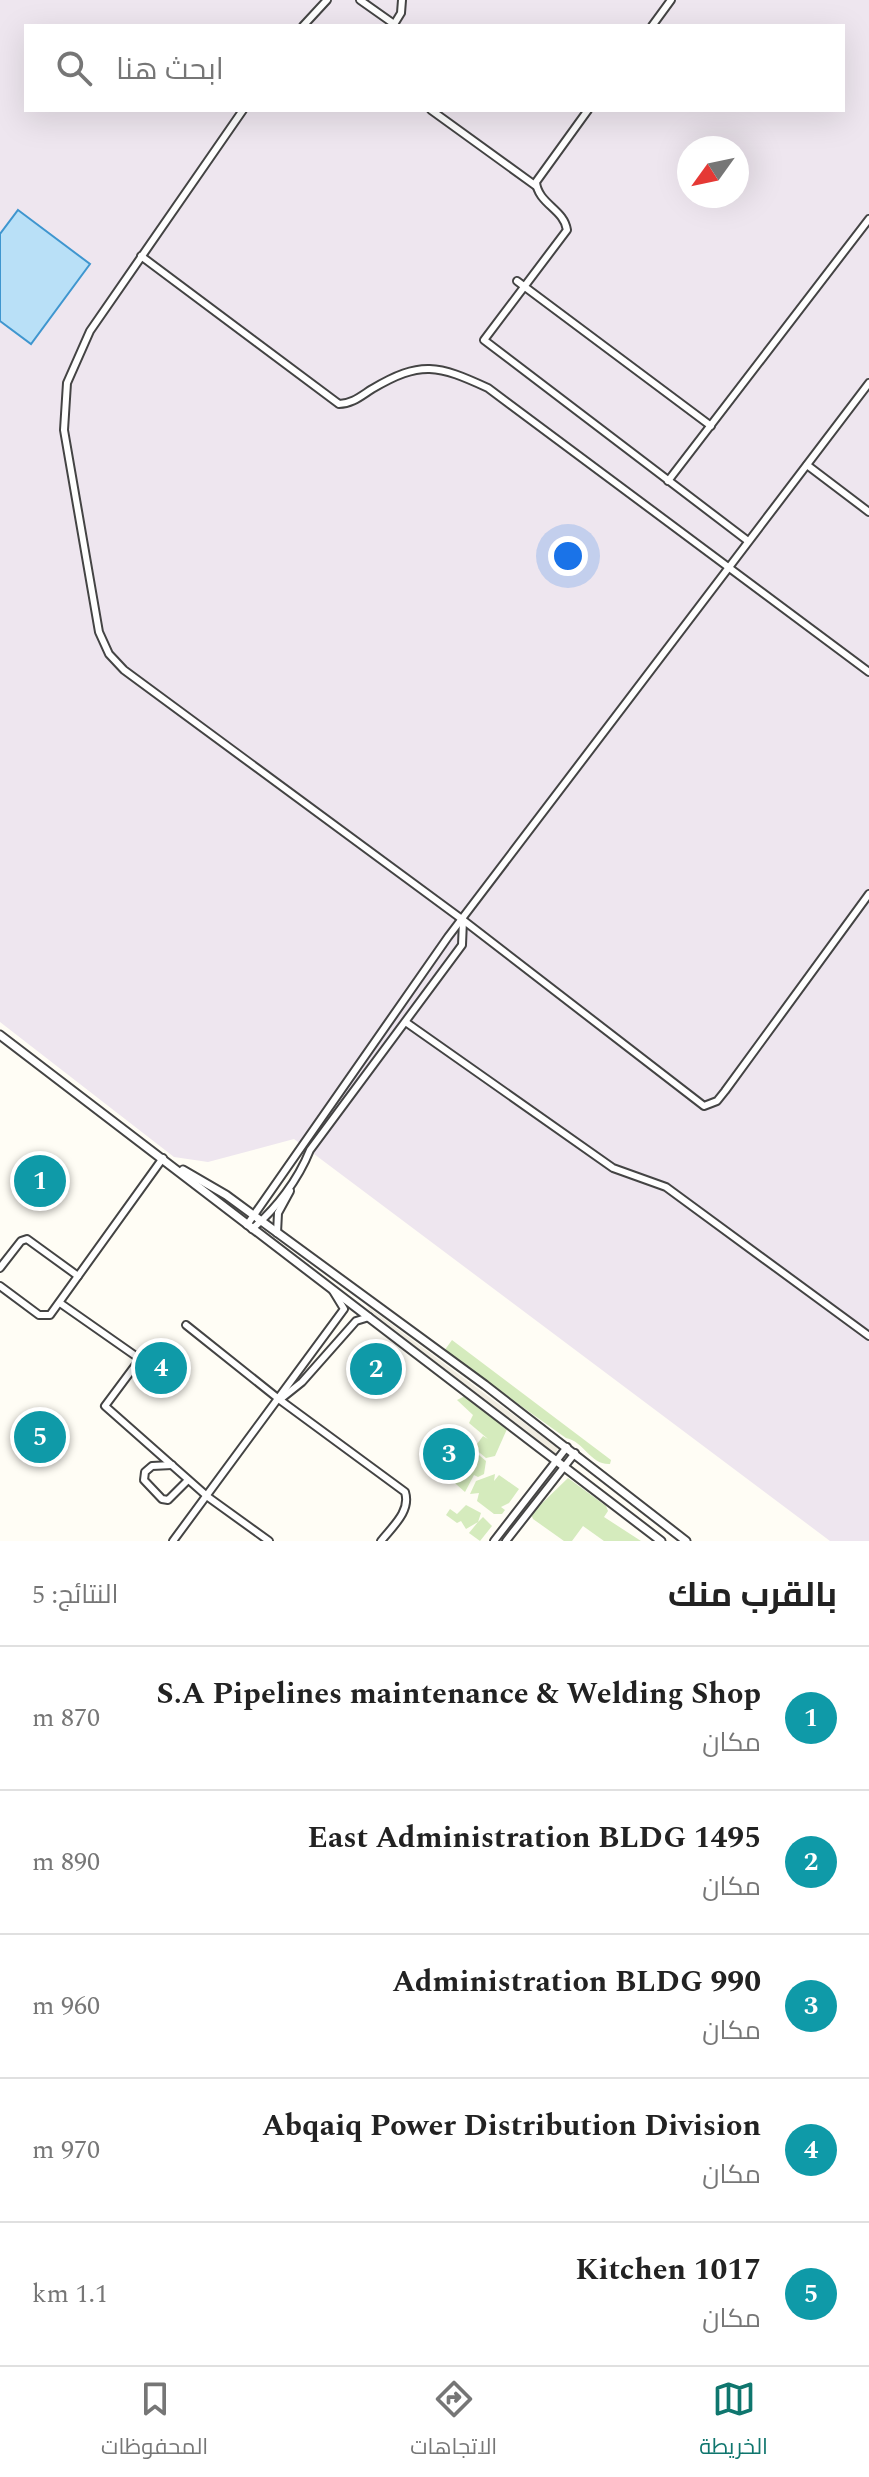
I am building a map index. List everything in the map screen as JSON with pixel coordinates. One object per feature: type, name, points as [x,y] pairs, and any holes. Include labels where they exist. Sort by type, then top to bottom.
[{"type":"street","points":[[305,24],[327,0]]},
{"type":"street","points":[[360,0],[393,24]]},
{"type":"street","points":[[394,24],[402,0]]},
{"type":"street","points":[[653,24],[671,0]]},
{"type":"street","points":[[242,112],[80,348],[63,401],[65,440],[104,645],[124,670],[463,920],[695,1101],[711,1106],[869,894]]},
{"type":"street","points":[[434,112],[536,186],[540,196],[567,226],[485,335],[486,345],[748,541]]},
{"type":"street","points":[[536,186],[587,112]]},
{"type":"street","points":[[668,481],[869,219]]},
{"type":"street","points":[[141,256],[339,404],[350,403],[403,372],[425,367],[449,371],[488,388],[869,672]]},
{"type":"street","points":[[517,281],[711,426]]},
{"type":"street","points":[[249,1227],[253,1215],[463,920],[869,383]]},
{"type":"street","points":[[807,465],[869,512]]},
{"type":"street","points":[[277,1233],[278,1213],[310,1150],[462,945],[463,920]]},
{"type":"street","points":[[407,1023],[613,1168],[666,1187],[869,1336]]},
{"type":"street","points":[[0,1035],[661,1541]]},
{"type":"street","points":[[163,1158],[253,1215],[575,1453],[686,1541]]},
{"type":"street","points":[[0,1286],[39,1315],[50,1315],[163,1158]]},
{"type":"street","points":[[249,1227],[261,1221],[303,1167]]},
{"type":"street","points":[[1,1265],[21,1241],[27,1239],[78,1276]]},
{"type":"street","points":[[173,1541],[280,1400],[294,1375],[344,1309],[332,1287]]},
{"type":"street","points":[[60,1303],[140,1359],[105,1406],[208,1497],[269,1541]]},
{"type":"street","points":[[280,1400],[302,1382],[356,1321],[370,1316]]},
{"type":"street","points":[[186,1325],[280,1400],[405,1492],[408,1502],[405,1509],[381,1541]]},
{"type":"street","points":[[494,1541],[567,1447]]},
{"type":"street","points":[[506,1541],[575,1453]]},
{"type":"street","points":[[172,1465],[152,1466],[145,1472],[144,1480],[162,1499],[168,1500],[188,1480]]},
{"type":"shaded area","points":[[0,0],[869,0],[869,1541],[830,1541],[294,1139],[208,1162],[174,1157],[0,1022]]},
{"type":"shaded area","points":[[368,1307],[558,1448],[555,1455],[369,1310]]},
{"type":"green space","points":[[452,1340],[611,1460],[610,1464],[597,1461],[573,1440],[444,1351]]},
{"type":"green space","points":[[465,1396],[507,1429],[495,1456],[486,1458],[474,1448],[483,1436],[488,1439],[469,1423],[473,1415],[457,1400]]},
{"type":"green space","points":[[473,1450],[486,1461],[484,1474],[474,1475],[465,1492],[448,1477],[460,1463],[463,1465],[462,1462]]},
{"type":"green space","points":[[495,1474],[494,1481],[499,1475],[519,1489],[509,1503],[501,1507],[505,1510],[502,1514],[494,1514],[477,1501],[479,1493],[470,1494],[476,1481]]},
{"type":"green space","points":[[568,1478],[606,1506],[608,1511],[604,1517],[641,1541],[604,1541],[583,1526],[572,1541],[564,1541],[533,1519],[531,1514]]},
{"type":"green space","points":[[466,1505],[481,1513],[478,1522],[466,1529],[461,1521],[457,1523],[446,1515],[450,1509],[457,1514]]},
{"type":"green space","points":[[483,1517],[492,1526],[480,1541],[469,1533]]},
{"type":"water","points":[[18,210],[90,264],[31,344],[0,321],[0,234]]},
{"type":"place","name":"S.A Pipelines maintenance & Welding Shop","points":[[40,1181]]},
{"type":"place","name":"Abqaiq Power Distribution Division","points":[[161,1368]]},
{"type":"place","name":"1495 East Administration BLDG","points":[[376,1369]]},
{"type":"place","name":"1017 Kitchen","points":[[40,1437]]},
{"type":"place","name":"990 Administration BLDG","points":[[449,1454]]}]
